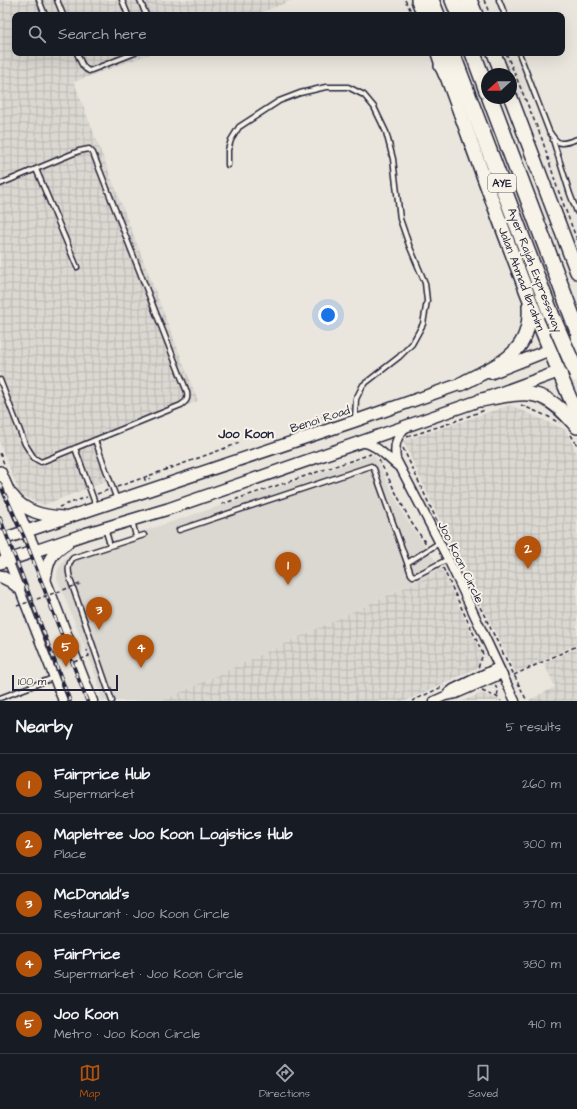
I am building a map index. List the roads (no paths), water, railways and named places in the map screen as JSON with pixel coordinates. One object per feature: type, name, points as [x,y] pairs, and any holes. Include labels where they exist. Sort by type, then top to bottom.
[{"type":"highway","points":[[419,0],[424,12]]},
{"type":"highway","points":[[432,0],[436,12]]},
{"type":"highway","points":[[453,0],[458,12]]},
{"type":"highway","points":[[469,0],[474,12]]},
{"type":"highway","points":[[441,56],[446,74]]},
{"type":"highway","name":"Ayer Rajah Expressway","points":[[453,56],[552,314],[571,352]]},
{"type":"highway","points":[[474,56],[481,75]]},
{"type":"highway","name":"Ayer Rajah Expressway","points":[[492,104],[568,307],[571,352]]},
{"type":"main road","points":[[412,0],[418,12]]},
{"type":"main road","points":[[475,0],[479,12]]},
{"type":"main road","name":"Jalan Ahmad Ibrahim","points":[[436,56],[446,74],[535,314],[571,352],[571,401],[577,414]]},
{"type":"main road","points":[[495,56],[500,68]]},
{"type":"main road","points":[[513,104],[577,272]]},
{"type":"main road","points":[[461,384],[504,361],[522,344],[530,320],[528,296]]},
{"type":"main road","points":[[483,405],[571,352],[535,314]]},
{"type":"main road","name":"Benoi Road","points":[[0,538],[25,532],[461,384],[571,352]]},
{"type":"main road","points":[[0,538],[4,562],[85,534],[168,509],[407,425],[483,405],[521,393],[542,396],[555,404],[574,430]]},
{"type":"main road","points":[[2,476],[13,497],[22,505],[47,516],[69,517]]},
{"type":"main road","points":[[2,476],[25,532],[35,551]]},
{"type":"main road","points":[[45,579],[48,563],[52,556],[65,544],[85,534]]},
{"type":"main road","points":[[0,576],[19,588]]},
{"type":"street","name":"Joo Koon Circle","points":[[407,425],[400,433],[396,442],[396,459],[448,559],[515,701]]},
{"type":"street","name":"Joo Koon Circle","points":[[359,442],[371,444],[376,450],[401,468]]},
{"type":"street","points":[[35,551],[93,701]]},
{"type":"street","points":[[4,562],[19,588],[63,701]]},
{"type":"street","points":[[434,701],[444,696],[456,694],[500,670]]},
{"type":"lane","points":[[39,0],[44,12]]},
{"type":"lane","points":[[57,0],[62,12]]},
{"type":"lane","points":[[122,0],[127,12]]},
{"type":"lane","points":[[140,0],[145,12]]},
{"type":"lane","points":[[499,0],[503,12]]},
{"type":"lane","points":[[78,56],[82,64],[89,71],[127,56]]},
{"type":"lane","points":[[520,56],[548,131],[560,144],[566,144],[577,139]]},
{"type":"lane","points":[[228,165],[228,150],[231,140],[239,127],[279,101],[300,93],[326,87],[348,87],[364,95],[374,107],[386,132],[393,159],[400,218],[409,245],[425,283],[427,301],[422,324],[412,344],[399,357],[363,385],[356,398],[355,421]]},
{"type":"lane","points":[[553,138],[577,212]]},
{"type":"lane","points":[[0,184],[84,149],[89,149],[93,153],[187,392],[188,398],[186,402],[181,405],[41,462],[34,458],[25,444],[0,380]]},
{"type":"lane","points":[[36,169],[77,267]]},
{"type":"lane","points":[[95,440],[117,501]]},
{"type":"lane","points":[[75,448],[97,507]]},
{"type":"lane","points":[[179,530],[371,466],[374,469],[413,576],[418,575],[448,559]]},
{"type":"lane","points":[[132,520],[136,537]]},
{"type":"lane","points":[[105,528],[110,545]]},
{"type":"lane","points":[[112,701],[71,582],[68,569],[73,558],[144,535]]},
{"type":"lane","points":[[407,563],[439,543]]},
{"type":"lane","points":[[0,698],[54,677]]},
{"type":"railway","points":[[0,483],[25,539],[87,701]]},
{"type":"railway","points":[[0,518],[70,701]]},
{"type":"place","name":"Mapletree Joo Koon Logistics Hub","points":[[528,569]]},
{"type":"place","name":"Fairprice Hub","points":[[288,585]]},
{"type":"place","name":"McDonald's","points":[[99,630]]},
{"type":"place","name":"Joo Koon","points":[[66,667]]},
{"type":"place","name":"FairPrice","points":[[141,668]]},
{"type":"district","name":"Joo Koon","points":[[246,433]]}]
